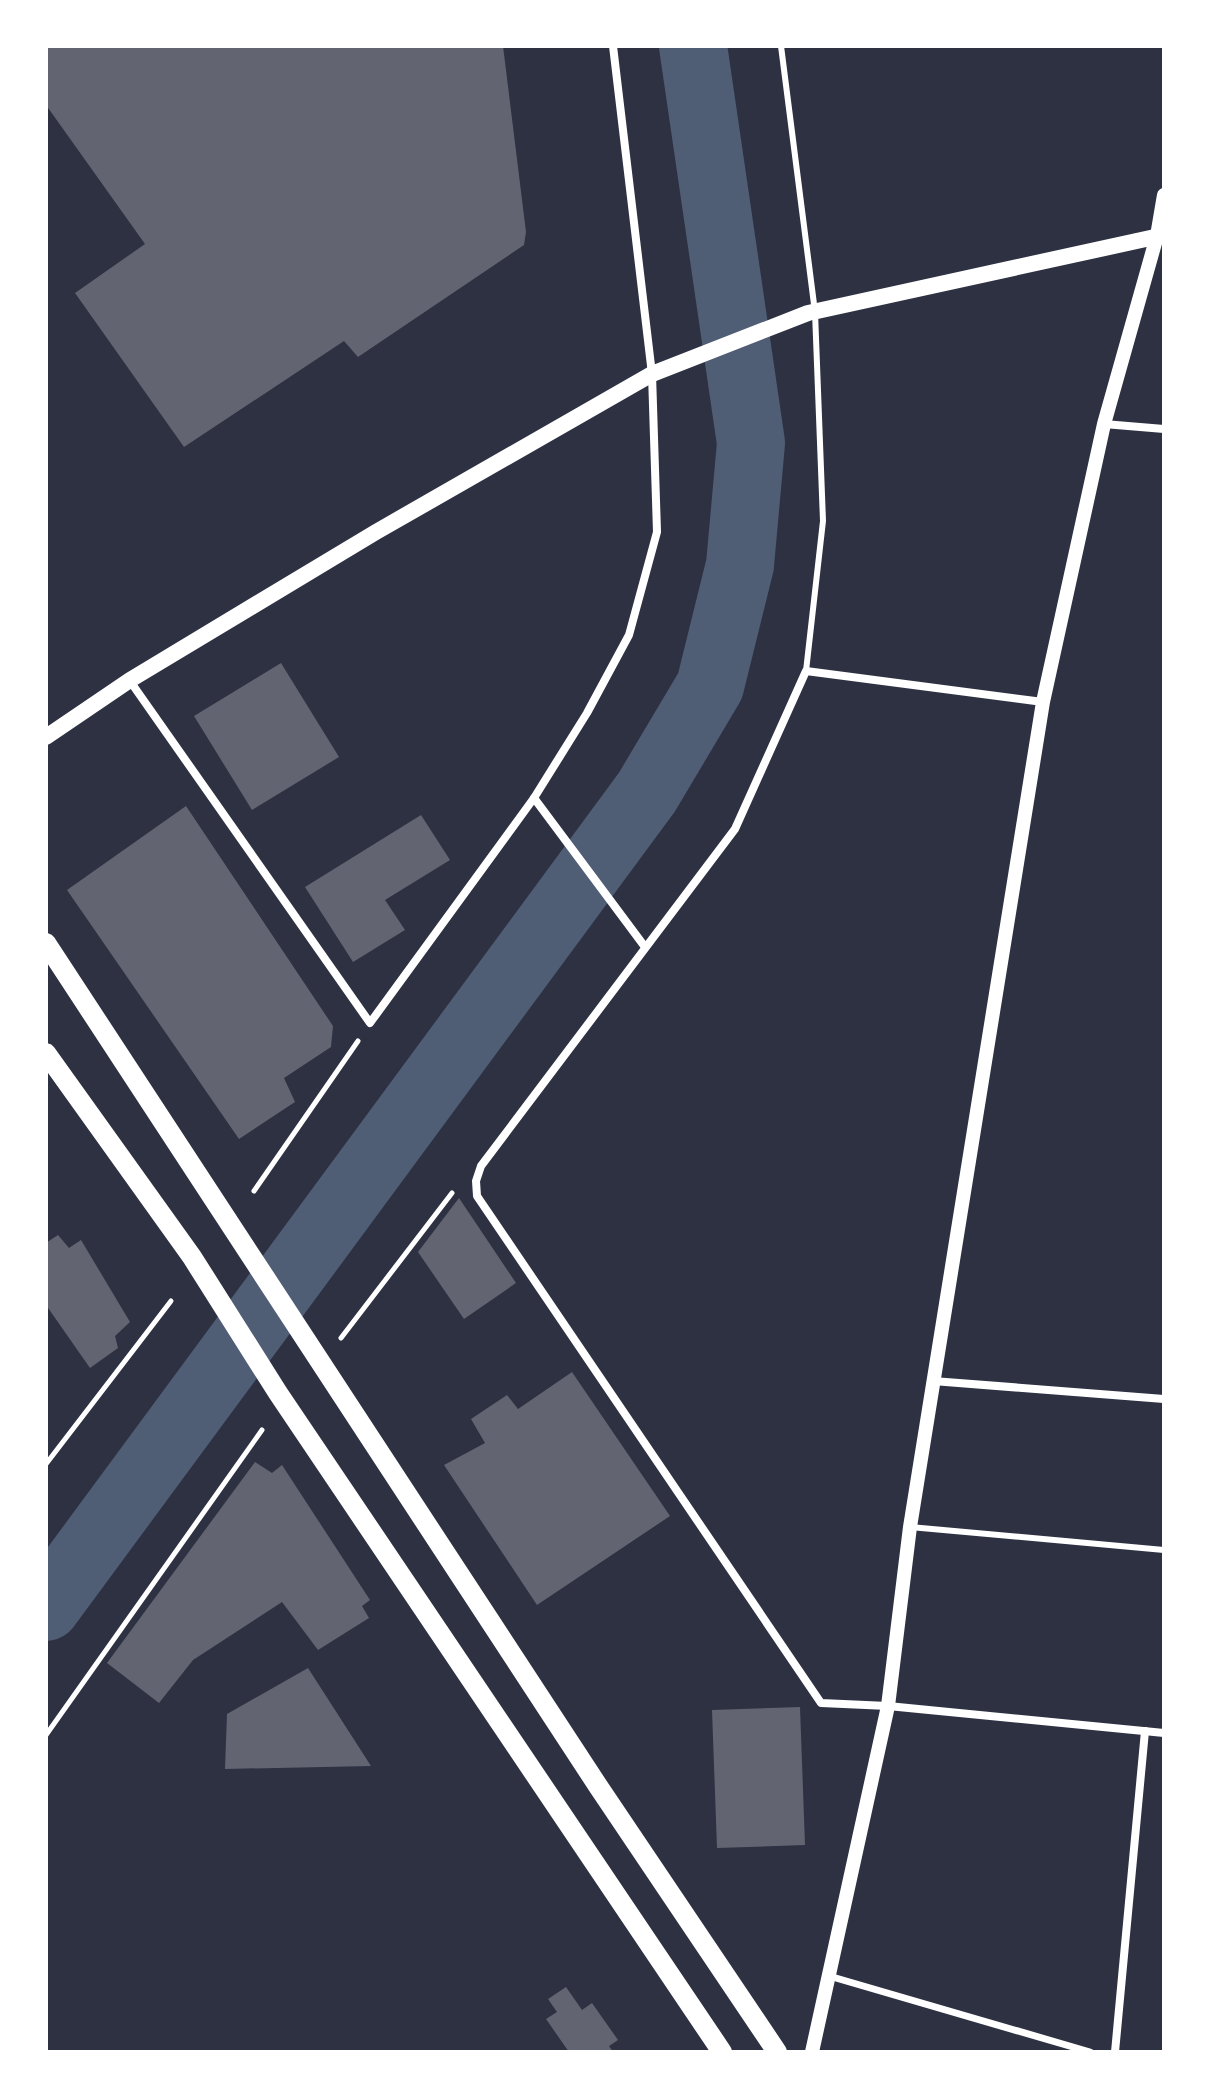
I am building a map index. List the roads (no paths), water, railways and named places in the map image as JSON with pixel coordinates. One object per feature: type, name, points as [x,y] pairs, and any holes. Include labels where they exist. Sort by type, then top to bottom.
[{"type":"main road","points":[[46,737],[130,680],[376,532],[652,374],[811,312],[1160,236]]},
{"type":"main road","points":[[46,943],[589,1773],[777,2052]]},
{"type":"main road","points":[[46,1053],[192,1257],[278,1393],[722,2052]]},
{"type":"street","points":[[130,680],[370,1023],[534,798],[629,635],[653,551],[657,532],[652,374],[613,46]]},
{"type":"street","points":[[812,2052],[888,1706],[910,1527],[1043,702],[1104,424],[1160,236],[1164,195]]},
{"type":"street","points":[[1104,424],[1164,429]]},
{"type":"street","points":[[1043,702],[806,671],[735,829],[481,1166],[476,1181],[477,1196],[821,1703],[888,1706],[1164,1733]]},
{"type":"street","points":[[534,798],[645,947]]},
{"type":"street","points":[[933,1381],[1164,1399]]},
{"type":"street","points":[[1115,2052],[1145,1731]]},
{"type":"street","points":[[829,1976],[1090,2052]]},
{"type":"lane","points":[[781,46],[811,312],[823,521],[806,671]]},
{"type":"lane","points":[[910,1527],[1164,1550]]},
{"type":"waterway","points":[[46,1607],[647,792],[710,686],[740,565],[751,443],[693,46]]}]
